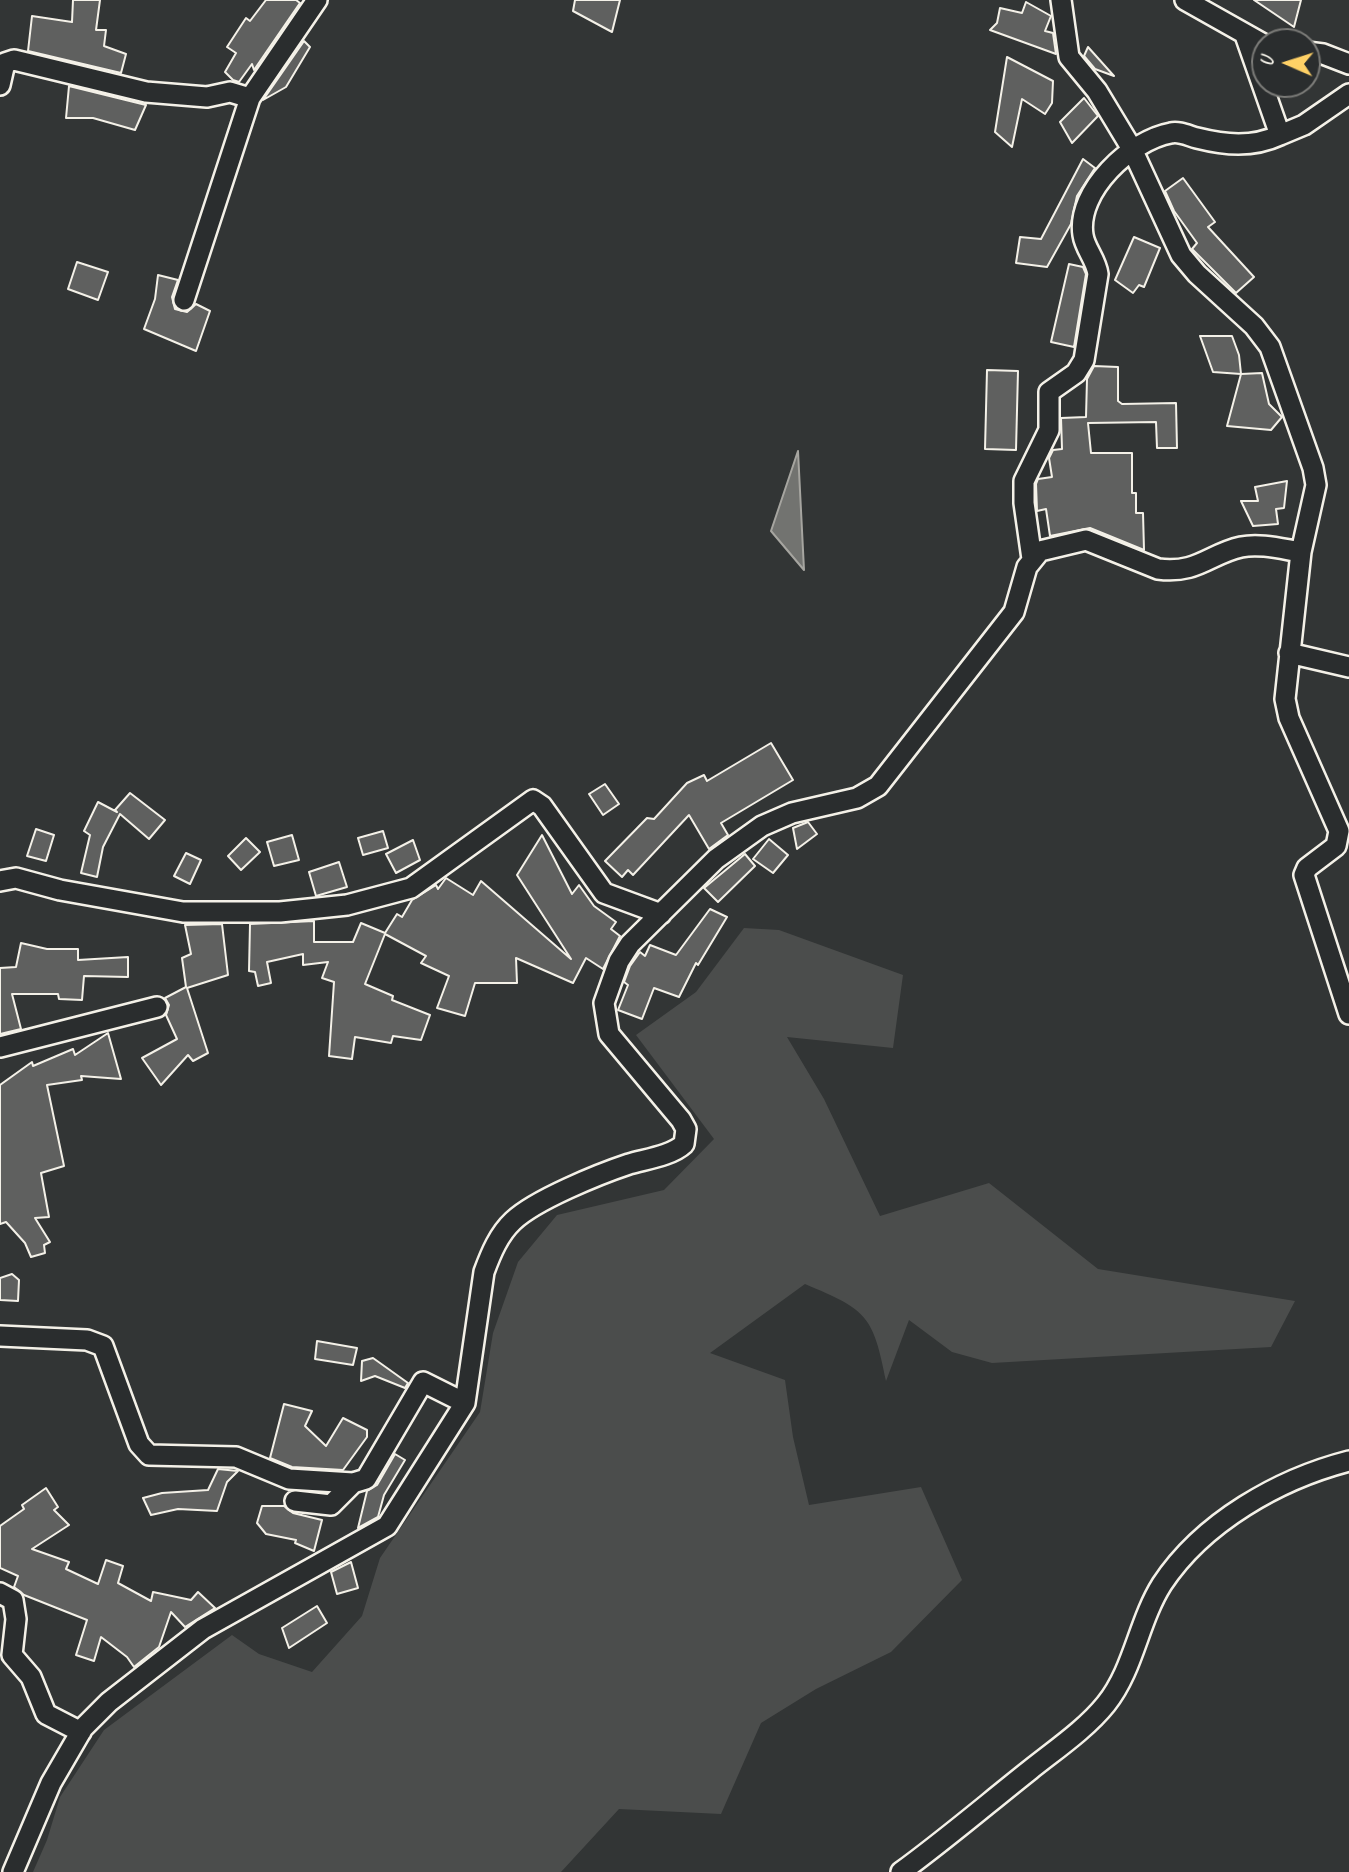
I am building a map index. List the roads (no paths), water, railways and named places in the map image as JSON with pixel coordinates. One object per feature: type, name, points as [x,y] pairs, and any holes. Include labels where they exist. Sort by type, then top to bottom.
[{"type":"street","points":[[184,300],[250,98],[317,0]]},
{"type":"street","points":[[1061,0],[1069,57],[1097,91],[1132,149],[1181,255],[1196,274],[1254,326],[1277,359],[1316,485],[1301,552],[1285,699],[1289,718],[1340,837],[1336,846],[1307,868],[1304,883],[1331,952],[1349,1014]]},
{"type":"street","points":[[1185,0],[1251,37]]},
{"type":"street","points":[[1245,34],[1280,135]]},
{"type":"street","points":[[1321,54],[1349,65]]},
{"type":"street","points":[[0,85],[5,63],[14,60],[146,92],[207,97],[230,92],[250,98]]},
{"type":"street","points":[[13,1872],[51,1783],[81,1732],[108,1702],[203,1629],[320,1560],[365,1540],[387,1526],[465,1403],[481,1284],[491,1253],[512,1222],[525,1210],[605,1173],[674,1151],[684,1144],[686,1129],[681,1119],[609,1034],[604,1003],[619,961],[630,944],[716,859],[762,827],[792,813],[857,798],[878,786],[1014,611],[1032,559],[1024,503],[1024,481],[1049,430],[1049,392],[1076,373],[1084,360],[1098,274],[1097,264],[1083,236],[1083,219],[1102,179],[1132,149],[1171,132],[1230,146],[1280,135],[1304,124],[1349,94]]},
{"type":"street","points":[[1032,559],[1049,547],[1086,540],[1158,569],[1170,570],[1206,563],[1234,549],[1253,545],[1301,552]]},
{"type":"street","points":[[1289,653],[1349,667]]},
{"type":"street","points":[[0,881],[16,878],[60,890],[183,912],[280,912],[347,905],[411,888],[522,805],[533,800],[542,806],[604,892],[661,914]]},
{"type":"street","points":[[0,1047],[157,1007]]},
{"type":"street","points":[[0,1336],[88,1340],[103,1346],[139,1444],[149,1455],[227,1456],[289,1479],[353,1483],[366,1479],[421,1383],[426,1382],[465,1403]]},
{"type":"street","points":[[901,1872],[1055,1750],[1105,1706],[1124,1678],[1162,1585],[1197,1545],[1240,1508],[1299,1478],[1349,1461]]},
{"type":"street","points":[[295,1501],[331,1505],[353,1483]]},
{"type":"street","points":[[0,1593],[13,1600],[16,1619],[12,1655],[31,1677],[46,1714],[81,1732]]}]
